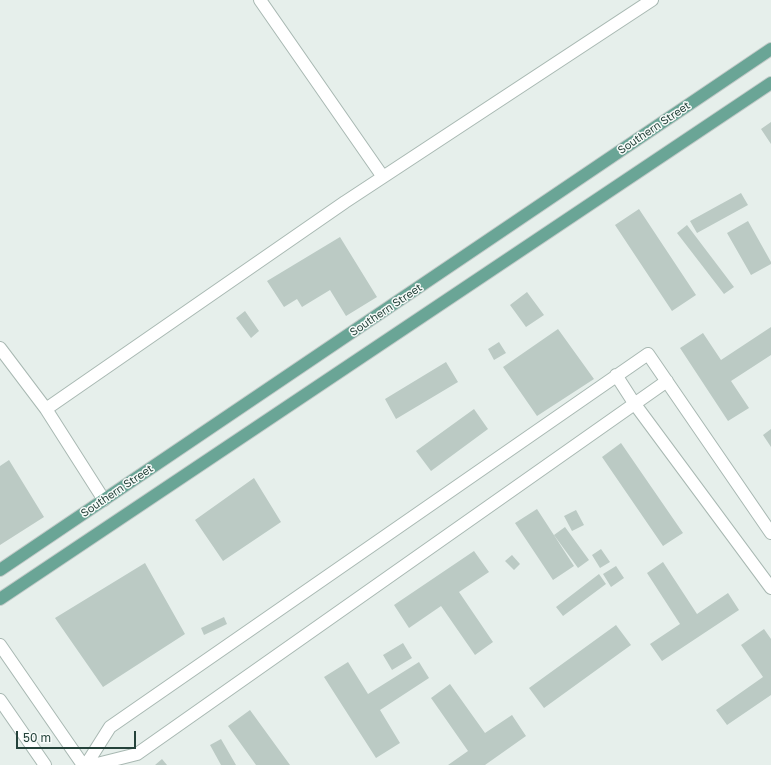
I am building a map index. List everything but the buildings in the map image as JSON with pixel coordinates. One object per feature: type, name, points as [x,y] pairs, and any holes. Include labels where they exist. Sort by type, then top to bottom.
[{"type":"main road","name":"Southern Street","points":[[0,570],[771,49]]},
{"type":"main road","points":[[0,599],[771,84]]},
{"type":"street","points":[[260,0],[383,177]]},
{"type":"street","points":[[46,409],[383,177],[650,0]]},
{"type":"street","points":[[1,350],[46,409],[104,500]]},
{"type":"street","points":[[0,645],[85,765],[110,727],[648,354],[771,533]]},
{"type":"street","points":[[616,376],[634,403],[771,588]]},
{"type":"street","points":[[93,765],[137,754],[667,381]]},
{"type":"street","points":[[0,700],[45,765]]}]
